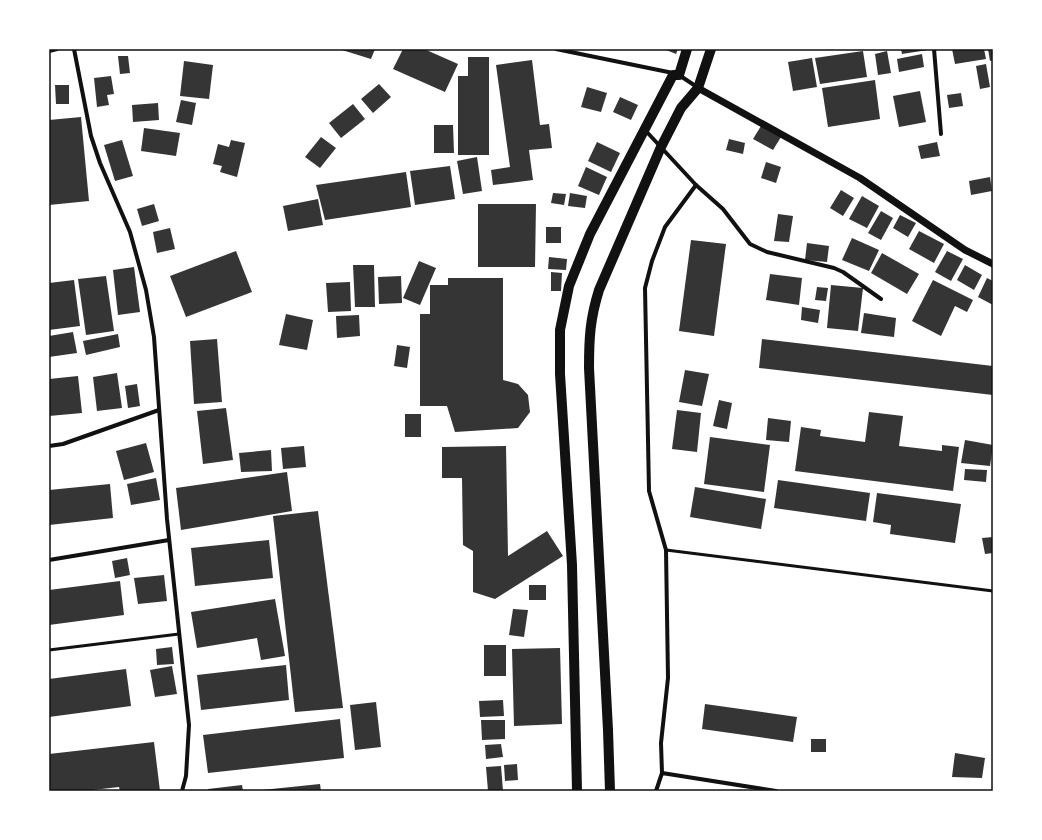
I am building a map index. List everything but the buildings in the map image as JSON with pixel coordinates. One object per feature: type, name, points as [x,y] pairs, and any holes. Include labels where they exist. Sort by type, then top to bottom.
[{"type":"main road","points":[[577,791],[572,565],[560,374],[560,330],[569,286],[590,234],[673,76],[679,75],[687,49]]},
{"type":"main road","points":[[610,791],[589,368],[589,335],[593,310],[599,290],[661,147],[681,108],[698,88],[711,49]]},
{"type":"street","points":[[49,51],[57,49]]},
{"type":"street","points":[[74,49],[91,136],[100,163],[130,232],[146,290],[154,337],[169,540],[189,725],[186,776],[182,791]]},
{"type":"street","points":[[556,49],[679,75],[698,88],[860,178],[965,250],[993,264]]},
{"type":"street","points":[[934,49],[940,134]]},
{"type":"street","points":[[644,129],[696,184],[723,209],[750,244],[767,252],[834,268],[843,272],[881,299]]},
{"type":"street","points":[[656,791],[662,773],[661,743],[668,678],[666,550],[650,491],[645,288],[652,261],[666,227],[696,184]]},
{"type":"street","points":[[49,446],[63,444],[159,410]]},
{"type":"street","points":[[49,560],[169,540]]},
{"type":"street","points":[[662,773],[776,791]]},
{"type":"lane","points":[[666,550],[993,591]]},
{"type":"lane","points":[[49,650],[180,634]]}]
